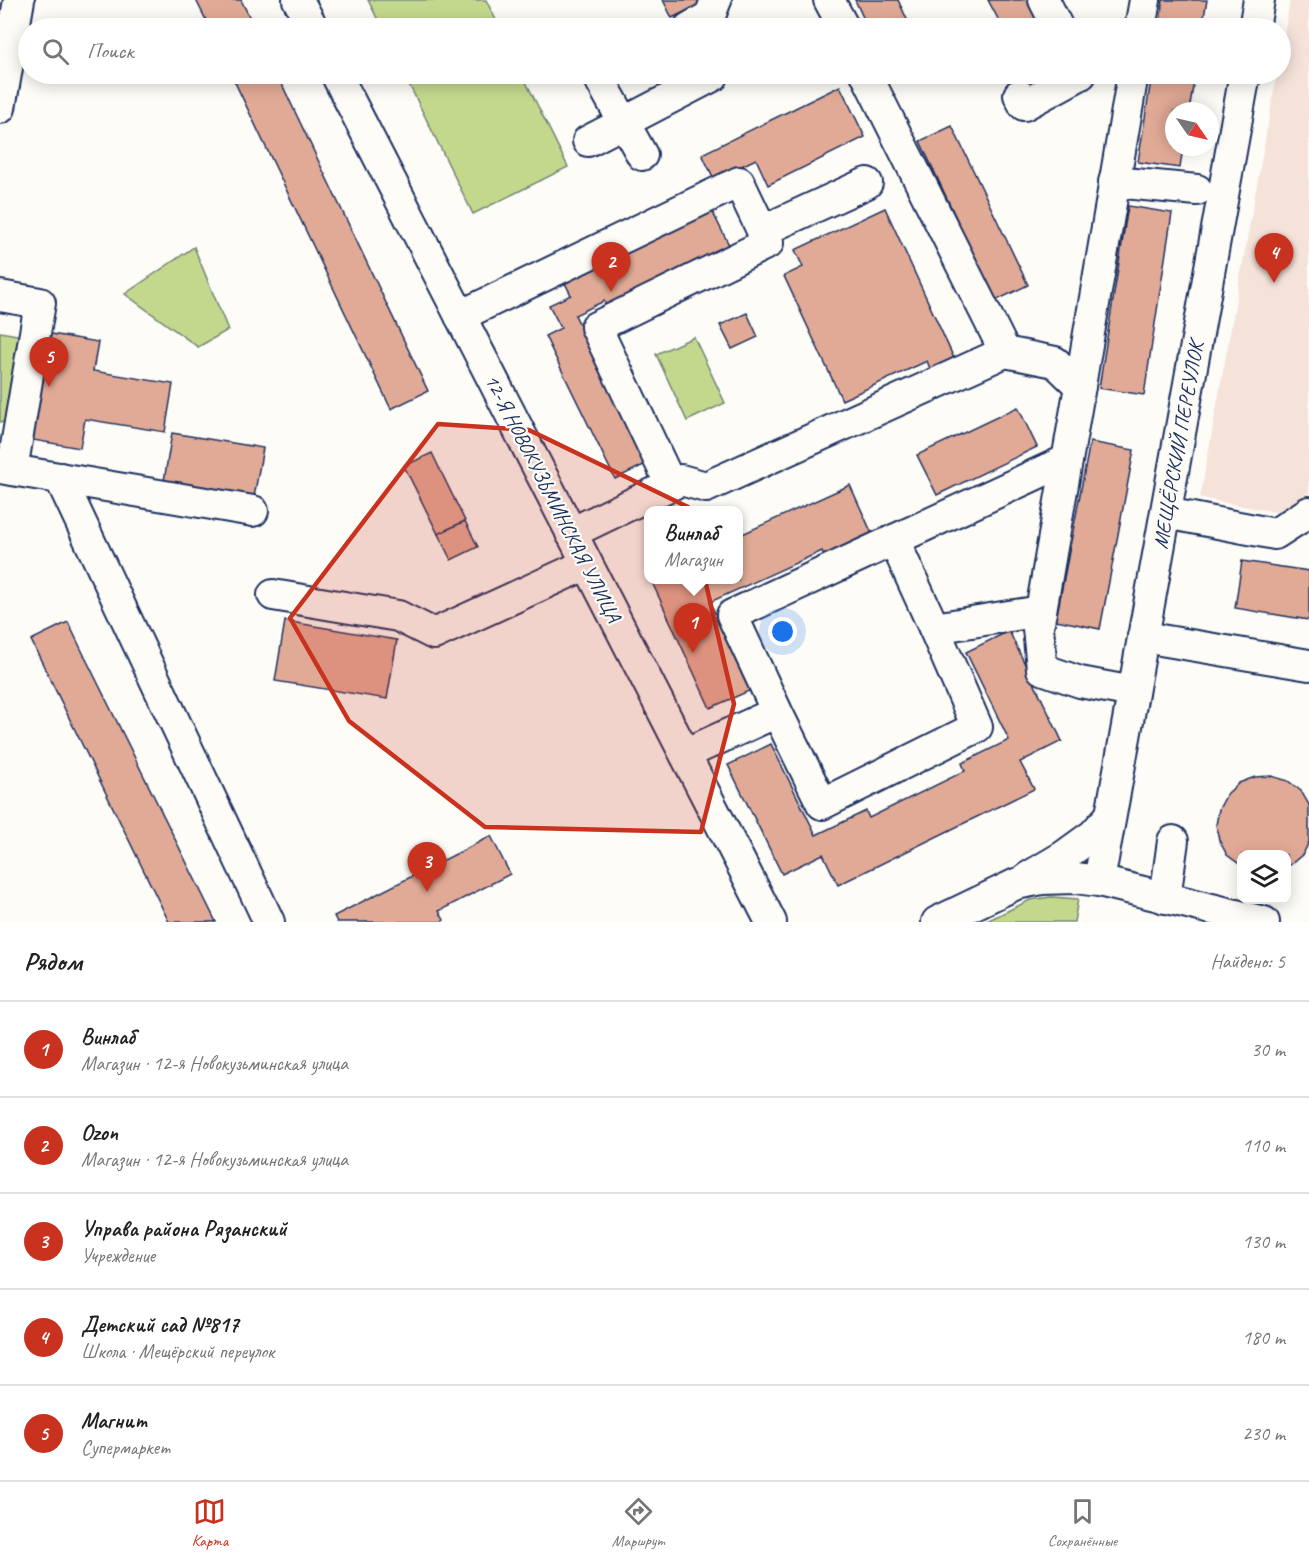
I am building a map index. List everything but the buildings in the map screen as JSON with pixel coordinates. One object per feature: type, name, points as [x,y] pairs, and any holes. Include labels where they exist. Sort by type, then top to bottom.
[{"type":"street","points":[[298,0],[308,18]]},
{"type":"street","points":[[706,18],[710,16],[716,0]]},
{"type":"street","points":[[829,0],[839,18]]},
{"type":"street","points":[[1044,0],[1053,18]]},
{"type":"street","points":[[1142,18],[1145,0]]},
{"type":"street","points":[[1256,18],[1259,0]]},
{"type":"street","points":[[0,108],[11,19]]},
{"type":"street","name":"12-Я НОВОКУЗЬМИНСКАЯ УЛИЦА","points":[[341,84],[771,922]]},
{"type":"street","points":[[603,84],[642,155]]},
{"type":"street","points":[[588,141],[695,84]]},
{"type":"street","points":[[871,84],[1005,352]]},
{"type":"street","points":[[1019,95],[1024,105],[1063,84]]},
{"type":"street","points":[[1130,84],[1038,628],[1042,669],[1080,682],[1133,692]]},
{"type":"street","name":"МЕЩЁРСКИЙ ПЕРЕУЛОК","points":[[1099,881],[1243,84]]},
{"type":"street","points":[[460,316],[739,182],[768,243],[596,327],[671,485]]},
{"type":"street","points":[[1114,182],[1197,190]]},
{"type":"street","points":[[762,231],[867,183]]},
{"type":"street","points":[[0,296],[40,303],[6,469],[253,511]]},
{"type":"street","points":[[571,533],[681,480],[706,487],[1005,352],[1054,362],[1080,386]]},
{"type":"street","points":[[894,540],[977,727],[822,804],[732,615],[894,540],[1067,460]]},
{"type":"street","points":[[60,478],[269,922]]},
{"type":"street","points":[[1166,513],[1275,534],[1309,512]]},
{"type":"street","points":[[273,595],[398,616],[434,633],[587,564]]},
{"type":"street","points":[[934,628],[1041,611]]},
{"type":"street","points":[[1143,637],[1309,665]]},
{"type":"street","points":[[685,754],[777,712]]},
{"type":"street","points":[[937,922],[1016,884],[1064,856],[1093,835],[1110,816]]},
{"type":"street","points":[[1165,898],[1173,841]]},
{"type":"street","points":[[1016,884],[1042,879],[1075,878],[1099,881],[1264,922]]},
{"type":"highlighted area","points":[[438,424],[529,430],[688,507],[734,704],[701,832],[485,827],[349,721],[290,618]]},
{"type":"shaded area","points":[[1290,0],[1309,0],[1309,493],[1280,513],[1200,498],[1275,84],[1291,84],[1291,18],[1287,18]]},
{"type":"green space","points":[[368,0],[486,0],[495,18],[377,18]]},
{"type":"green space","points":[[409,84],[527,84],[568,167],[473,214]]},
{"type":"green space","points":[[194,247],[228,330],[198,347],[125,294]]},
{"type":"green space","points":[[0,332],[29,337],[14,425],[0,422]]},
{"type":"green space","points":[[694,337],[725,403],[687,421],[656,354]]},
{"type":"green space","points":[[1051,897],[1078,899],[1074,922],[985,922],[1030,900]]},
{"type":"place","name":"Детский сад №817","points":[[1274,283]]},
{"type":"place","name":"Ozon","points":[[611,292]]},
{"type":"place","name":"Магнит","points":[[49,387]]},
{"type":"place","name":"Винлаб","points":[[693,653]]},
{"type":"place","name":"Управа района Рязанский","points":[[427,892]]}]
